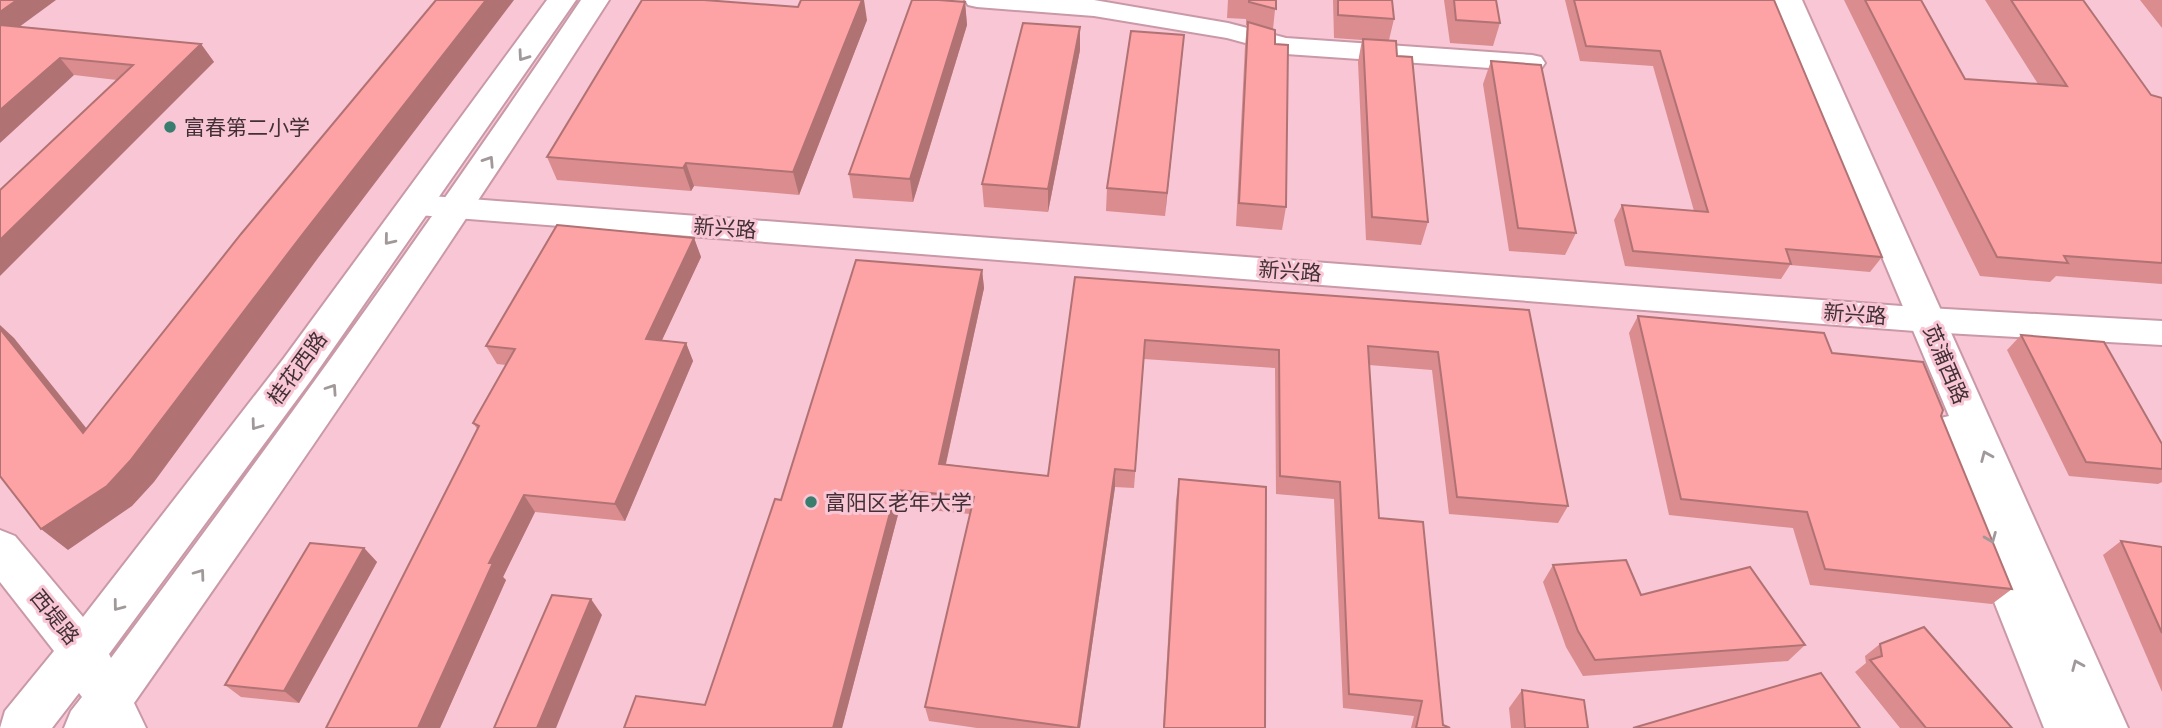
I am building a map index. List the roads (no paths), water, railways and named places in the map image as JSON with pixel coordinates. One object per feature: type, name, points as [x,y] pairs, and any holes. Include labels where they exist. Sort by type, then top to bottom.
[{"type":"street","name":"桂花西路","points":[[22,728],[246,439],[382,250],[418,205],[562,0]]},
{"type":"street","name":"桂花西路","points":[[106,719],[423,254],[458,208],[595,0]]},
{"type":"street","points":[[977,0],[1094,8],[1228,31],[1286,46],[1532,62]]},
{"type":"street","name":"苋浦西路","points":[[1768,0],[2104,728]]},
{"type":"street","name":"苋浦西路","points":[[1788,0],[1914,319],[2068,728]]},
{"type":"street","name":"新兴路","points":[[418,205],[1914,319],[2162,333]]},
{"type":"street","name":"西堤路","points":[[0,549],[83,652],[106,719]]},
{"type":"place","name":"富春第二小学","points":[[170,127]]},
{"type":"place","name":"富阳区老年大学","points":[[811,502]]}]
